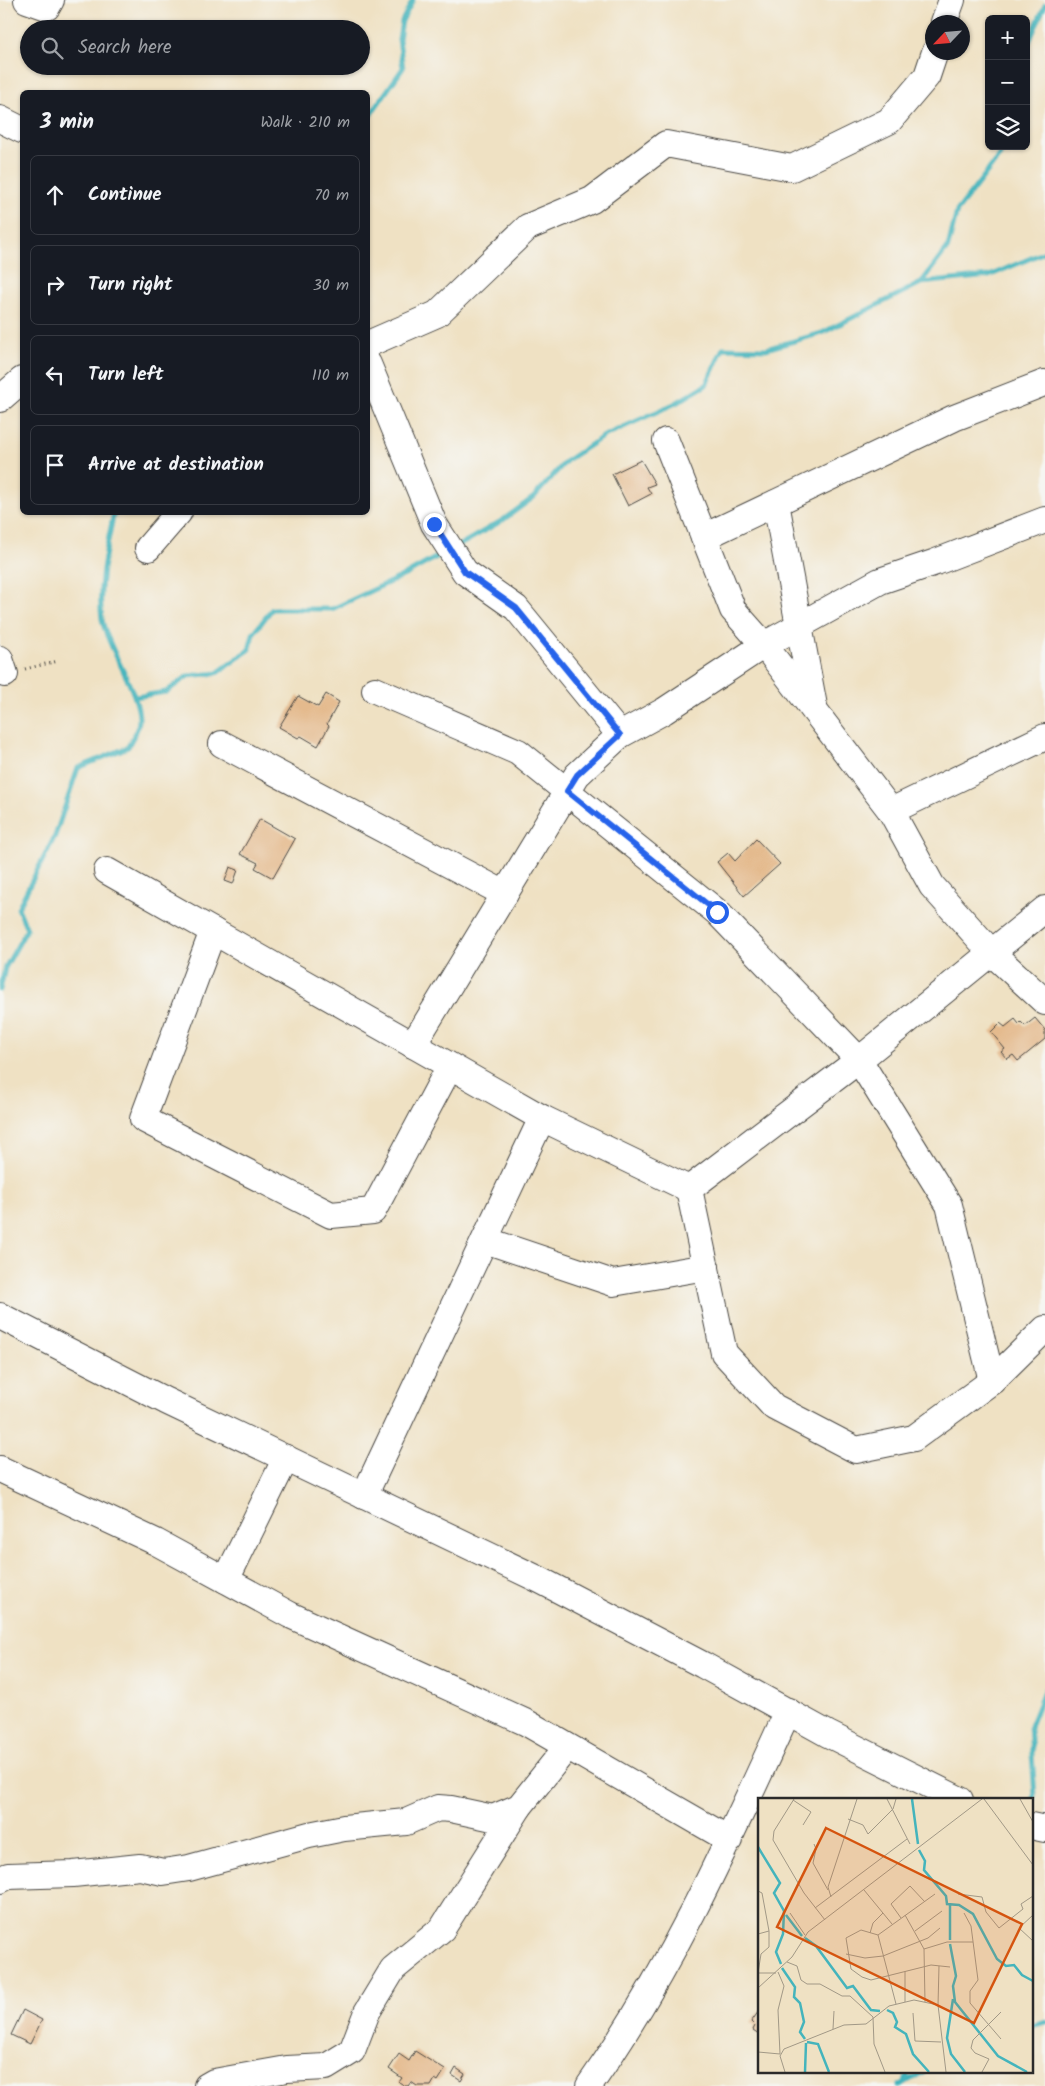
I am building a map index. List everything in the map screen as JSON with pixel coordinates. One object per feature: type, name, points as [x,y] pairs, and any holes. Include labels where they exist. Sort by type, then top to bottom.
[{"type":"street","points":[[27,0],[46,7],[51,0]]},
{"type":"street","points":[[947,15],[952,0]]},
{"type":"street","points":[[370,343],[437,314],[528,227],[592,200],[666,144],[792,168],[889,121],[927,76],[932,60]]},
{"type":"street","points":[[0,119],[20,129]]},
{"type":"street","points":[[370,369],[434,524],[465,572],[516,608],[620,735]]},
{"type":"street","points":[[0,399],[20,382]]},
{"type":"street","points":[[704,537],[954,418],[1045,384]]},
{"type":"street","points":[[666,441],[734,610],[764,645],[891,811],[932,886],[992,952],[1045,1002]]},
{"type":"street","points":[[776,503],[815,712]]},
{"type":"street","points":[[148,548],[176,515]]},
{"type":"street","points":[[413,1045],[577,775],[620,735],[664,711],[764,645],[880,581],[936,562],[1045,520]]},
{"type":"street","points":[[375,690],[518,752],[717,912],[859,1060],[949,1205],[992,1381]]},
{"type":"street","points":[[891,811],[1045,737]]},
{"type":"street","points":[[222,744],[505,894]]},
{"type":"street","points":[[107,871],[542,1118],[689,1189]]},
{"type":"street","points":[[689,1189],[859,1060],[1045,909]]},
{"type":"street","points":[[213,931],[143,1119],[332,1215],[373,1212],[450,1066]]},
{"type":"street","points":[[364,1496],[542,1118]]},
{"type":"street","points":[[689,1189],[724,1353],[774,1407],[856,1450],[914,1438],[992,1381],[1045,1329]]},
{"type":"street","points":[[485,1240],[613,1283],[706,1267]]},
{"type":"street","points":[[0,1316],[166,1401],[540,1580],[828,1734],[956,1798]]},
{"type":"street","points":[[226,1580],[286,1458]]},
{"type":"street","points":[[0,1469],[156,1542],[290,1615],[527,1723],[730,1840]]},
{"type":"street","points":[[589,2086],[645,2000],[730,1840],[788,1711]]},
{"type":"street","points":[[207,2086],[214,2082],[287,2069],[326,2066],[352,2051],[367,2012],[393,1969],[442,1929],[519,1807],[567,1747]]},
{"type":"street","points":[[0,1880],[8,1876],[73,1874],[140,1867],[163,1872],[197,1866],[308,1835],[344,1828],[406,1822],[438,1808],[493,1818],[519,1807]]},
{"type":"street","points":[[1032,1826],[1045,1829]]},
{"type":"path","points":[[2,666],[58,660]]},
{"type":"building","points":[[641,460],[655,484],[647,487],[651,494],[628,506],[612,474]]},
{"type":"building","points":[[326,694],[339,702],[318,746],[301,736],[298,738],[279,727],[298,696],[318,707]]},
{"type":"building","points":[[260,819],[295,839],[273,878],[255,868],[258,863],[240,854]]},
{"type":"building","points":[[756,839],[780,864],[744,896],[717,862],[728,853],[735,861]]},
{"type":"building","points":[[230,867],[238,870],[233,884],[225,881]]},
{"type":"building","points":[[1035,1018],[1045,1030],[1045,1039],[1018,1061],[1013,1055],[1007,1059],[1001,1052],[1005,1049],[991,1032],[1000,1023],[1005,1027],[1015,1019],[1019,1024],[1021,1022],[1025,1026]]},
{"type":"building","points":[[23,2010],[42,2020],[30,2044],[11,2035]]},
{"type":"building","points":[[758,2012],[758,2033],[753,2030],[755,2026],[751,2022]]},
{"type":"building","points":[[415,2051],[445,2070],[438,2081],[435,2079],[431,2086],[417,2086],[411,2082],[408,2086],[405,2086],[399,2082],[402,2078],[389,2069],[399,2054],[409,2061]]},
{"type":"building","points":[[456,2068],[465,2074],[461,2081],[452,2075]]},
{"type":"waterway","points":[[370,115],[403,68],[399,39],[402,21],[413,0]]},
{"type":"waterway","points":[[1030,40],[1045,5]]},
{"type":"waterway","points":[[458,546],[503,520],[534,497],[566,461],[604,436],[676,403],[706,385],[723,348],[766,349],[822,333],[921,283],[948,247],[957,211],[1000,155],[1001,150]]},
{"type":"waterway","points":[[921,283],[989,276],[1045,252]]},
{"type":"waterway","points":[[0,990],[5,968],[27,929],[18,908],[55,836],[78,768],[128,747],[138,726],[139,715],[136,703],[110,644],[102,619],[102,579],[113,515]]},
{"type":"waterway","points":[[135,697],[166,692],[188,676],[217,673],[249,650],[253,634],[272,609],[332,609],[405,575],[444,553]]},
{"type":"waterway","points":[[1032,1802],[1035,1796],[1030,1726],[1045,1689]]},
{"type":"waterway","points":[[1032,2026],[1045,2022]]},
{"type":"waterway","points":[[905,2082],[907,2074]]},
{"type":"waterway","points":[[899,2086],[920,2074]]},
{"type":"route","points":[[434,524],[465,572],[516,608],[620,735],[577,775],[567,791],[717,912]]}]
